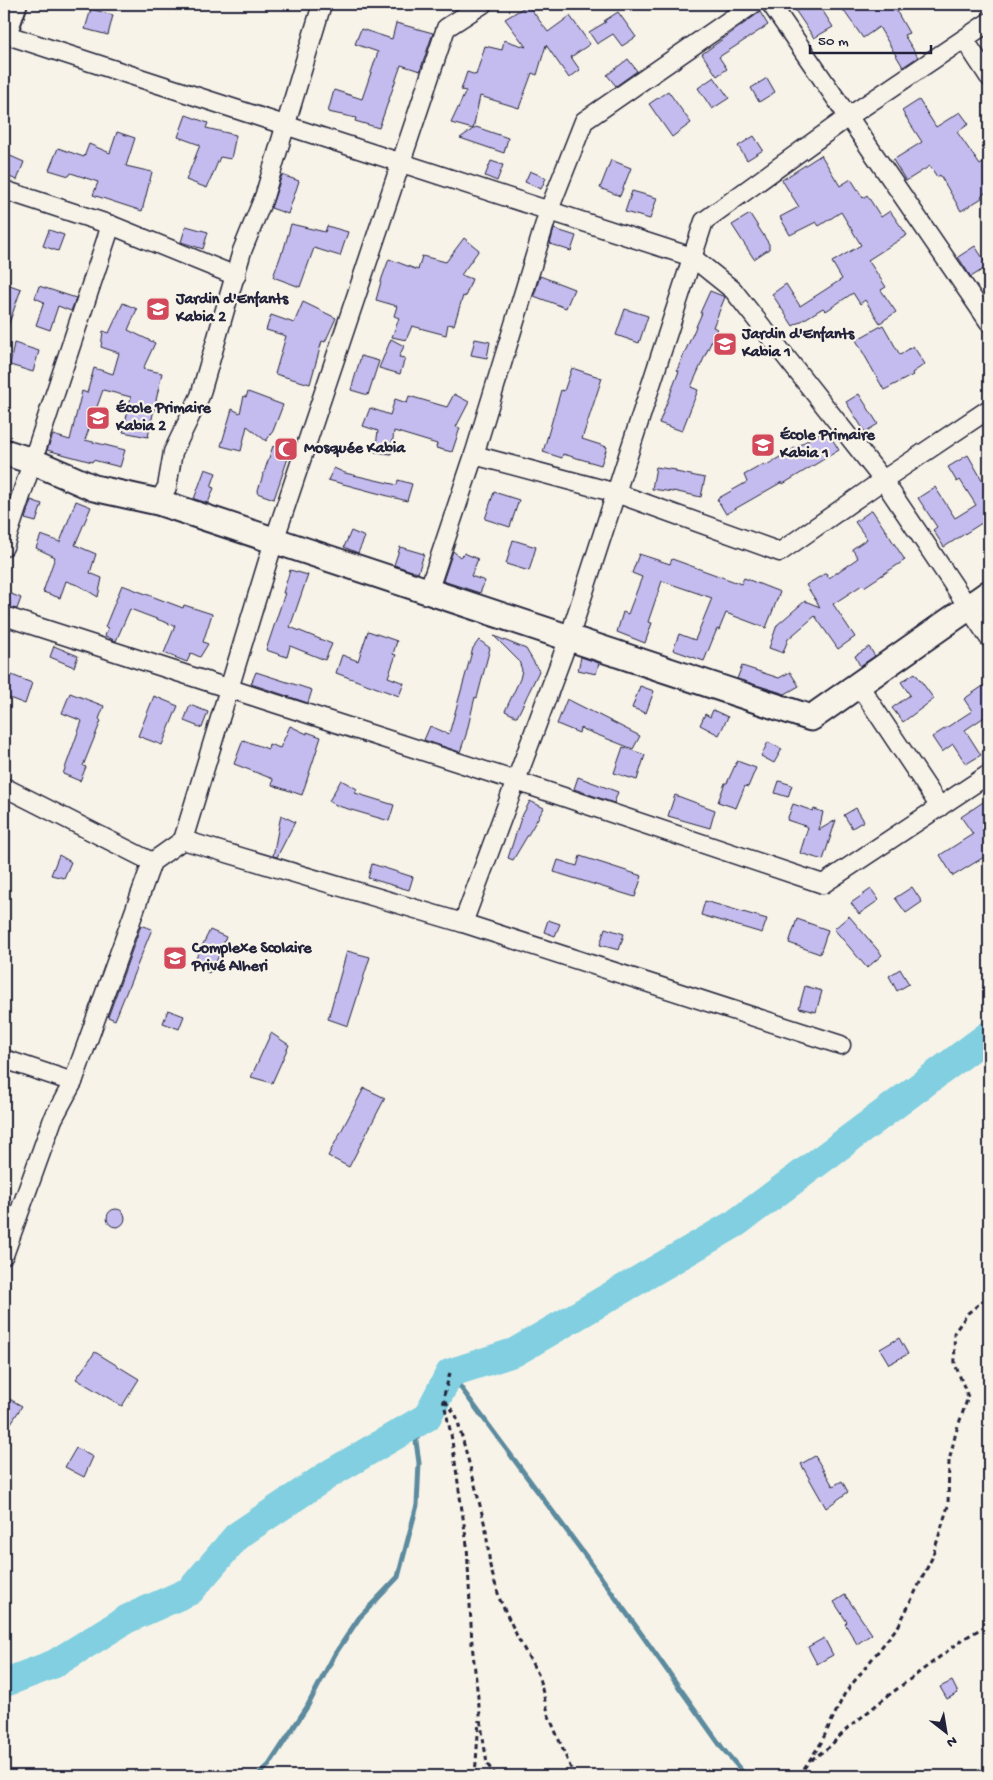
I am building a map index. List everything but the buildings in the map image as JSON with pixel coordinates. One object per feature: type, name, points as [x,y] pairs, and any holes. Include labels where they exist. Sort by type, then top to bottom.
[{"type":"street","points":[[14,4],[4,34],[692,257],[733,290],[882,480],[989,638]]},
{"type":"street","points":[[158,502],[167,487],[173,452],[200,396],[242,251],[264,197],[284,124],[322,4]]},
{"type":"street","points":[[4,1255],[52,1119],[73,1082],[152,862],[183,840],[274,541],[446,28],[482,4]]},
{"type":"street","points":[[428,592],[474,455],[549,210],[584,121],[753,4]]},
{"type":"street","points":[[771,4],[989,322]]},
{"type":"street","points":[[463,922],[569,638],[704,221],[848,117],[989,22]]},
{"type":"street","points":[[964,39],[989,77]]},
{"type":"street","points":[[4,190],[110,225],[236,276]]},
{"type":"street","points":[[4,547],[110,225]]},
{"type":"street","points":[[474,455],[616,493],[780,552],[882,480],[989,409]]},
{"type":"street","points":[[4,452],[32,461],[94,488],[158,502],[811,718],[989,593]]},
{"type":"street","points":[[4,616],[516,781],[823,884],[989,774]]},
{"type":"street","points":[[858,684],[940,807]]},
{"type":"street","points":[[4,787],[152,862]]},
{"type":"street","points":[[183,840],[463,922],[841,1045]]},
{"type":"street","points":[[4,1059],[73,1082]]},
{"type":"path","points":[[799,1776],[821,1743],[845,1694],[899,1624],[932,1558],[948,1506],[949,1461],[956,1432],[968,1397],[955,1364],[954,1333],[968,1313],[989,1296]]},
{"type":"path","points":[[450,1373],[443,1399],[451,1434],[466,1536],[472,1644],[487,1764],[496,1776]]},
{"type":"path","points":[[443,1399],[456,1415],[486,1530],[490,1566],[500,1600],[538,1674],[549,1716],[574,1776]]},
{"type":"path","points":[[809,1761],[829,1747],[846,1730],[885,1698],[965,1638],[989,1624]]},
{"type":"path","points":[[474,1776],[480,1712]]},
{"type":"waterway","points":[[4,1683],[54,1664],[127,1619],[190,1591],[237,1536],[331,1473],[427,1417],[450,1373],[515,1352],[736,1223],[989,1035]]},
{"type":"waterway","points":[[450,1373],[593,1566],[723,1749],[746,1776]]},
{"type":"waterway","points":[[257,1776],[269,1765],[307,1707],[335,1654],[359,1618],[398,1577],[417,1505],[419,1463],[416,1441],[427,1417]]},
{"type":"place","name":"Jardin d'Enfants Kabia 2","points":[[158,309]]},
{"type":"place","name":"Jardin d'Enfants Kabia 1","points":[[725,344]]},
{"type":"place","name":"École Primaire Kabia 2","points":[[98,418]]},
{"type":"place","name":"École Primaire Kabia 1","points":[[763,445]]},
{"type":"place","name":"Mosquée Kabia","points":[[286,449]]},
{"type":"place","name":"Complexe Scolaire Privé Alheri","points":[[175,958]]}]
